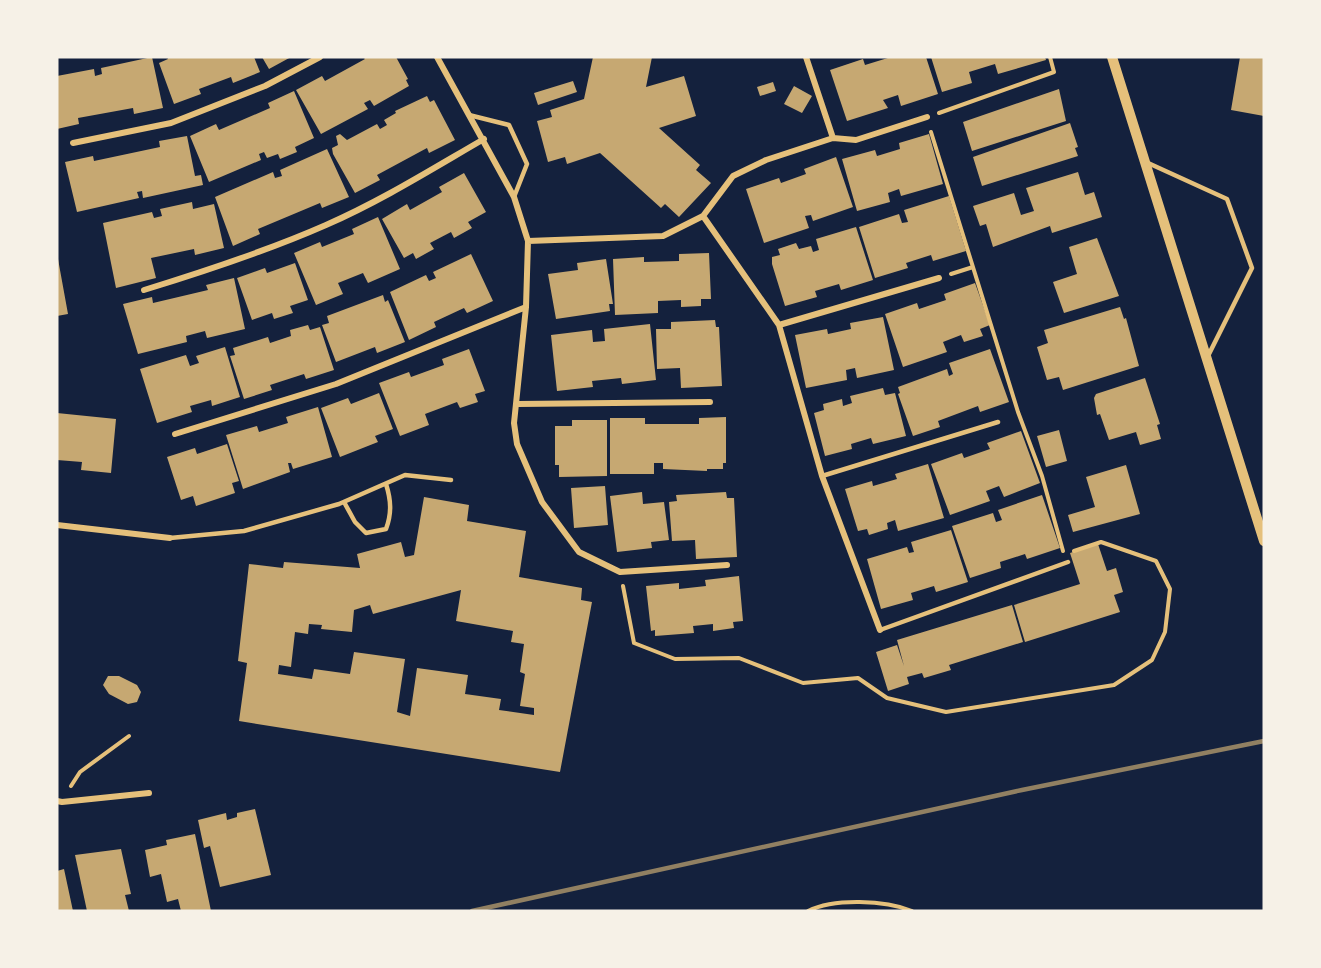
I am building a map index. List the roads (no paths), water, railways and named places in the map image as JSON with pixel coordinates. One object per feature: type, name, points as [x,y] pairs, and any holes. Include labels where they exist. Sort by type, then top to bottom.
[{"type":"street","points":[[73,143],[152,129],[171,123],[265,86],[320,57]]},
{"type":"street","points":[[437,57],[514,197],[528,241],[526,307],[518,404],[514,423],[517,444],[542,502],[579,552],[620,572],[727,565]]},
{"type":"street","points":[[1112,57],[1262,525],[1264,541]]},
{"type":"street","points":[[809,58],[832,138]]},
{"type":"street","points":[[528,241],[663,236],[703,216],[733,176],[766,160],[832,138],[856,140],[927,117]]},
{"type":"street","points":[[144,290],[229,263],[327,224],[370,204],[484,139]]},
{"type":"street","points":[[703,216],[779,326],[822,476],[880,630]]},
{"type":"street","points":[[779,326],[939,278]]},
{"type":"street","points":[[176,434],[336,384],[526,307]]},
{"type":"street","points":[[518,404],[710,402]]},
{"type":"street","points":[[57,525],[170,538]]},
{"type":"street","points":[[57,801],[149,793]]},
{"type":"lane","points":[[469,115],[509,125],[528,164],[514,197]]},
{"type":"lane","points":[[1146,162],[1227,199],[1252,268],[1208,357]]},
{"type":"lane","points":[[822,476],[998,422]]},
{"type":"lane","points":[[170,538],[244,531],[344,502],[405,475],[416,474],[451,480]]},
{"type":"lane","points":[[344,502],[355,522],[366,533],[386,530],[391,518],[391,501],[386,484]]},
{"type":"lane","points":[[880,630],[1068,562]]},
{"type":"railway","points":[[472,911],[1022,790],[1264,741]]}]
